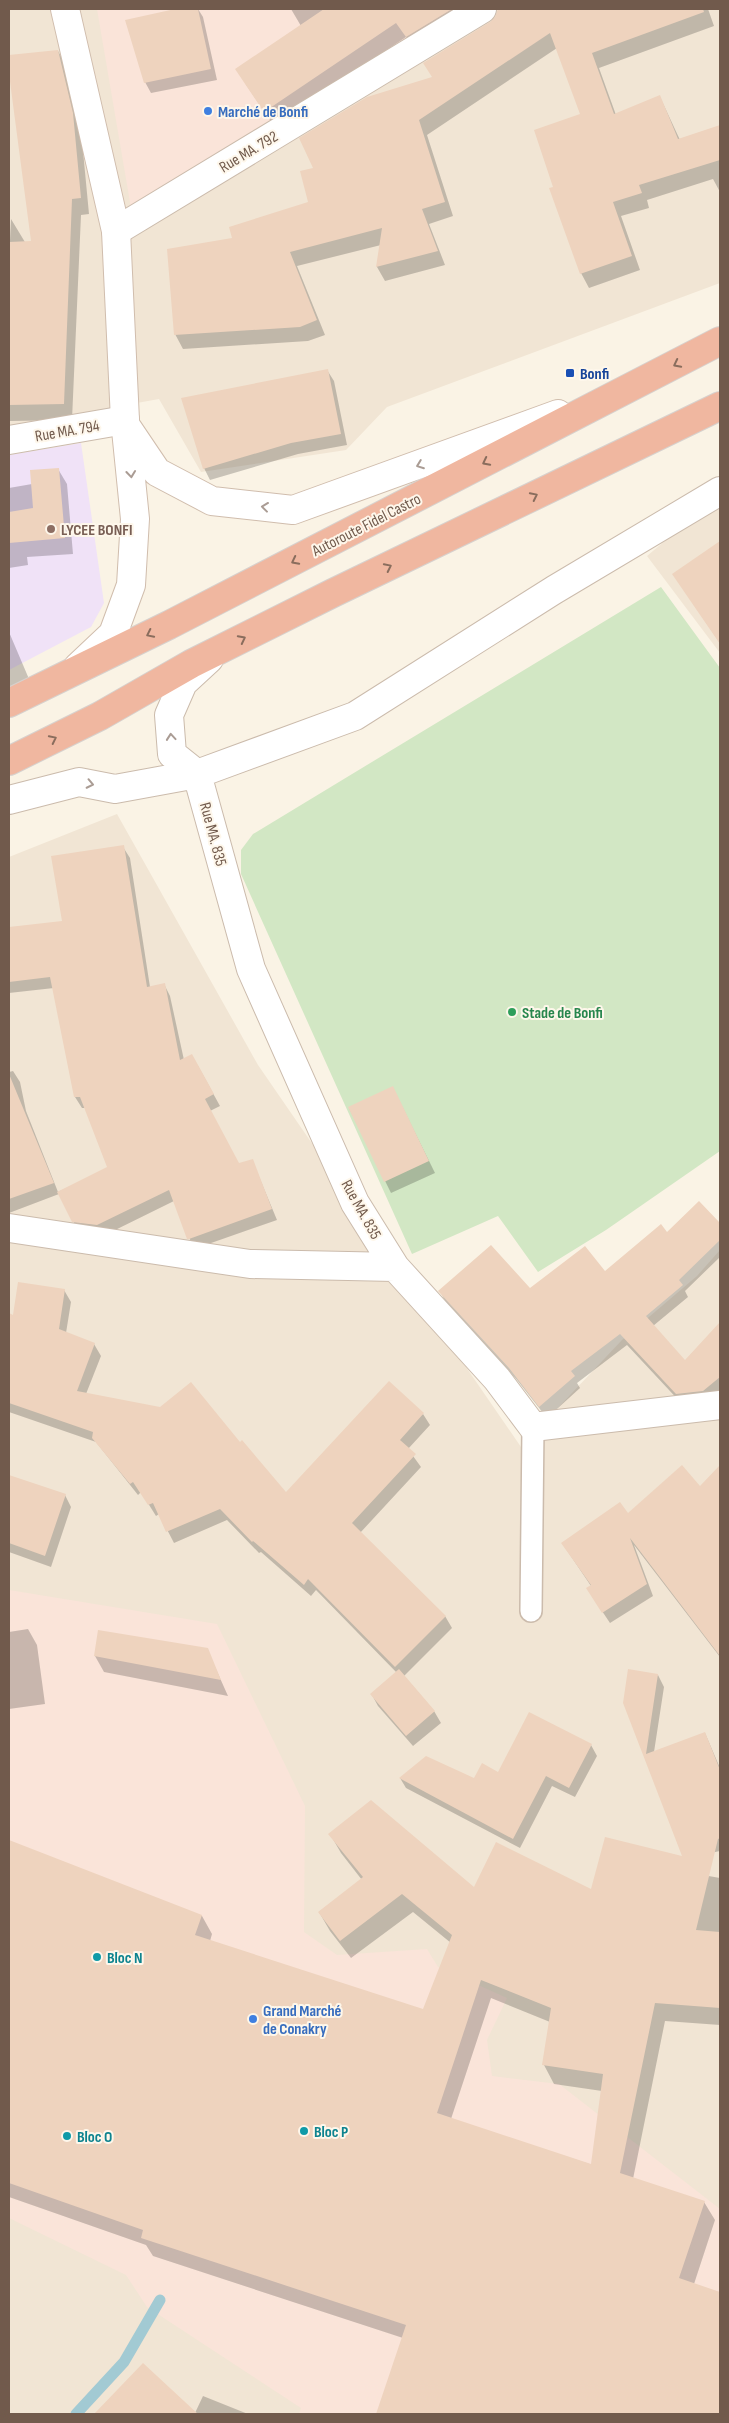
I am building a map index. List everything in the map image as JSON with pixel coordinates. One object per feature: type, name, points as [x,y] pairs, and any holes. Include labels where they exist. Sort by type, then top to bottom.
[{"type":"highway","name":"Autoroute Fidel Castro","points":[[9,703],[186,616],[720,341]]},
{"type":"highway","points":[[9,761],[100,716],[217,652],[720,406]]},
{"type":"street","points":[[65,9],[116,231],[126,423],[135,519],[131,585],[113,634],[74,671]]},
{"type":"street","name":"Rue MA. 792","points":[[116,231],[482,9]]},
{"type":"street","points":[[126,423],[157,472],[212,500],[294,510],[630,388]]},
{"type":"street","name":"Rue MA. 794","points":[[9,440],[126,423]]},
{"type":"street","points":[[9,800],[79,782],[114,789],[197,774],[355,716],[554,590],[720,491]]},
{"type":"street","points":[[197,774],[172,754],[169,715],[183,683],[217,652]]},
{"type":"street","name":"Rue MA. 835","points":[[197,774],[251,969],[355,1203],[395,1268],[496,1379],[533,1427]]},
{"type":"street","points":[[9,1228],[250,1264],[395,1268]]},
{"type":"street","points":[[533,1427],[720,1405]]},
{"type":"lane","points":[[532,1611],[533,1427]]},
{"type":"shaded area","points":[[9,9],[720,9],[720,283],[387,407],[346,450],[201,472],[159,399],[9,426]]},
{"type":"shaded area","name":"Marché de Bonfi","points":[[97,9],[469,9],[132,214]]},
{"type":"shaded area","name":"LYCEE BONFI","points":[[81,443],[104,603],[91,627],[9,670],[9,455]]},
{"type":"shaded area","points":[[720,502],[720,653],[647,556],[697,514]]},
{"type":"shaded area","points":[[117,814],[258,1065],[521,1447],[622,1340],[697,1276],[720,1250],[720,2414],[9,2414],[9,857]]},
{"type":"shaded area","name":"Grand Marché de Conakry","points":[[9,1590],[217,1624],[305,1806],[304,1932],[337,1955],[427,1949],[438,1967],[507,1998],[487,2040],[492,2076],[559,2084],[720,2209],[720,2414],[299,2414],[301,2408],[147,2307],[126,2275],[9,2218]]},
{"type":"green space","name":"Stade de Bonfi","points":[[661,587],[720,668],[720,1151],[606,1230],[538,1272],[498,1216],[412,1254],[241,874],[241,850],[253,834]]},
{"type":"building","points":[[175,9],[198,9],[211,69],[144,83],[125,20]]},
{"type":"building","points":[[324,9],[452,9],[406,37],[396,23],[264,112],[235,69]]},
{"type":"building","points":[[498,9],[703,9],[704,12],[592,53],[614,114],[660,95],[678,139],[720,125],[720,160],[639,185],[642,193],[613,202],[632,256],[580,274],[549,188],[553,187],[534,130],[580,114],[550,33],[419,120],[445,202],[422,209],[438,251],[376,267],[382,228],[290,252],[317,320],[300,327],[174,335],[167,249],[232,238],[229,227],[308,202],[300,171],[313,168],[299,138],[367,97],[432,77],[423,63],[490,22],[495,17]]},
{"type":"building","points":[[58,50],[73,113],[81,198],[72,199],[64,404],[9,405],[9,242],[31,241],[9,74],[9,55]]},
{"type":"building","points":[[328,369],[341,434],[291,443],[203,469],[181,398]]},
{"type":"building","points":[[59,468],[65,538],[9,543],[9,512],[33,508],[30,470]]},
{"type":"building","points":[[720,541],[720,644],[672,574]]},
{"type":"building","points":[[124,845],[147,987],[165,983],[180,1060],[192,1054],[214,1094],[205,1099],[239,1163],[253,1159],[272,1209],[189,1239],[187,1239],[169,1190],[97,1225],[72,1222],[57,1192],[107,1167],[80,1097],[74,1097],[50,977],[9,982],[9,927],[62,921],[51,856]]},
{"type":"building","points":[[9,1074],[54,1183],[9,1199]]},
{"type":"building","points":[[393,1086],[429,1161],[384,1182],[348,1107]]},
{"type":"building","points":[[699,1201],[720,1223],[720,1240],[679,1280],[683,1285],[646,1316],[685,1360],[720,1322],[720,1377],[703,1391],[676,1394],[620,1334],[571,1371],[575,1376],[539,1407],[509,1368],[438,1291],[491,1245],[530,1288],[585,1246],[605,1271],[661,1224],[667,1232]]},
{"type":"building","points":[[18,1282],[65,1289],[59,1329],[95,1343],[77,1391],[160,1407],[191,1382],[240,1442],[242,1440],[286,1492],[389,1381],[424,1413],[400,1440],[416,1454],[352,1523],[446,1616],[395,1667],[308,1579],[304,1585],[252,1542],[220,1509],[166,1532],[153,1503],[148,1505],[133,1482],[130,1484],[92,1438],[93,1432],[9,1403],[9,1313],[13,1315]]},
{"type":"building","points":[[682,1465],[700,1486],[720,1465],[720,1656],[630,1538],[647,1584],[602,1613],[586,1588],[591,1585],[561,1543],[620,1502],[628,1513]]},
{"type":"building","points":[[9,1475],[66,1494],[45,1556],[9,1543]]},
{"type":"building","points":[[98,1630],[208,1648],[221,1680],[94,1656]]},
{"type":"building","points":[[399,1669],[435,1711],[406,1736],[370,1694]]},
{"type":"building","name":"Grand Marché de Conakry","points":[[628,1669],[658,1674],[646,1754],[705,1732],[720,1770],[720,1838],[718,1839],[696,1930],[720,1932],[720,2008],[655,2003],[620,2173],[705,2201],[679,2278],[720,2292],[720,2414],[376,2414],[406,2325],[141,2238],[143,2230],[9,2183],[9,1840],[202,1915],[195,1935],[423,2009],[452,1935],[402,1894],[340,1941],[318,1912],[363,1877],[328,1834],[371,1800],[474,1887],[496,1842],[591,1889],[605,1837],[682,1856],[623,1703]],"holes":[[[481,1980],[551,2008],[542,2065],[603,2074],[591,2164],[437,2113]]]},
{"type":"building","points":[[529,1712],[592,1744],[569,1788],[546,1776],[513,1839],[399,1778],[426,1756],[474,1778],[482,1763],[498,1772]]},
{"type":"building","points":[[143,2363],[198,2414],[94,2414]]},
{"type":"waterway","points":[[76,2414],[124,2362],[160,2300]]},
{"type":"place","name":"Marché de Bonfi","points":[[208,111]]},
{"type":"place","name":"Bonfi","points":[[570,373]]},
{"type":"place","name":"LYCEE BONFI","points":[[51,529]]},
{"type":"place","name":"Stade de Bonfi","points":[[512,1012]]},
{"type":"place","name":"Bloc N","points":[[97,1957]]},
{"type":"place","name":"Grand Marché de Conakry","points":[[253,2019]]},
{"type":"place","name":"Bloc P","points":[[304,2131]]},
{"type":"place","name":"Bloc O","points":[[67,2136]]}]
